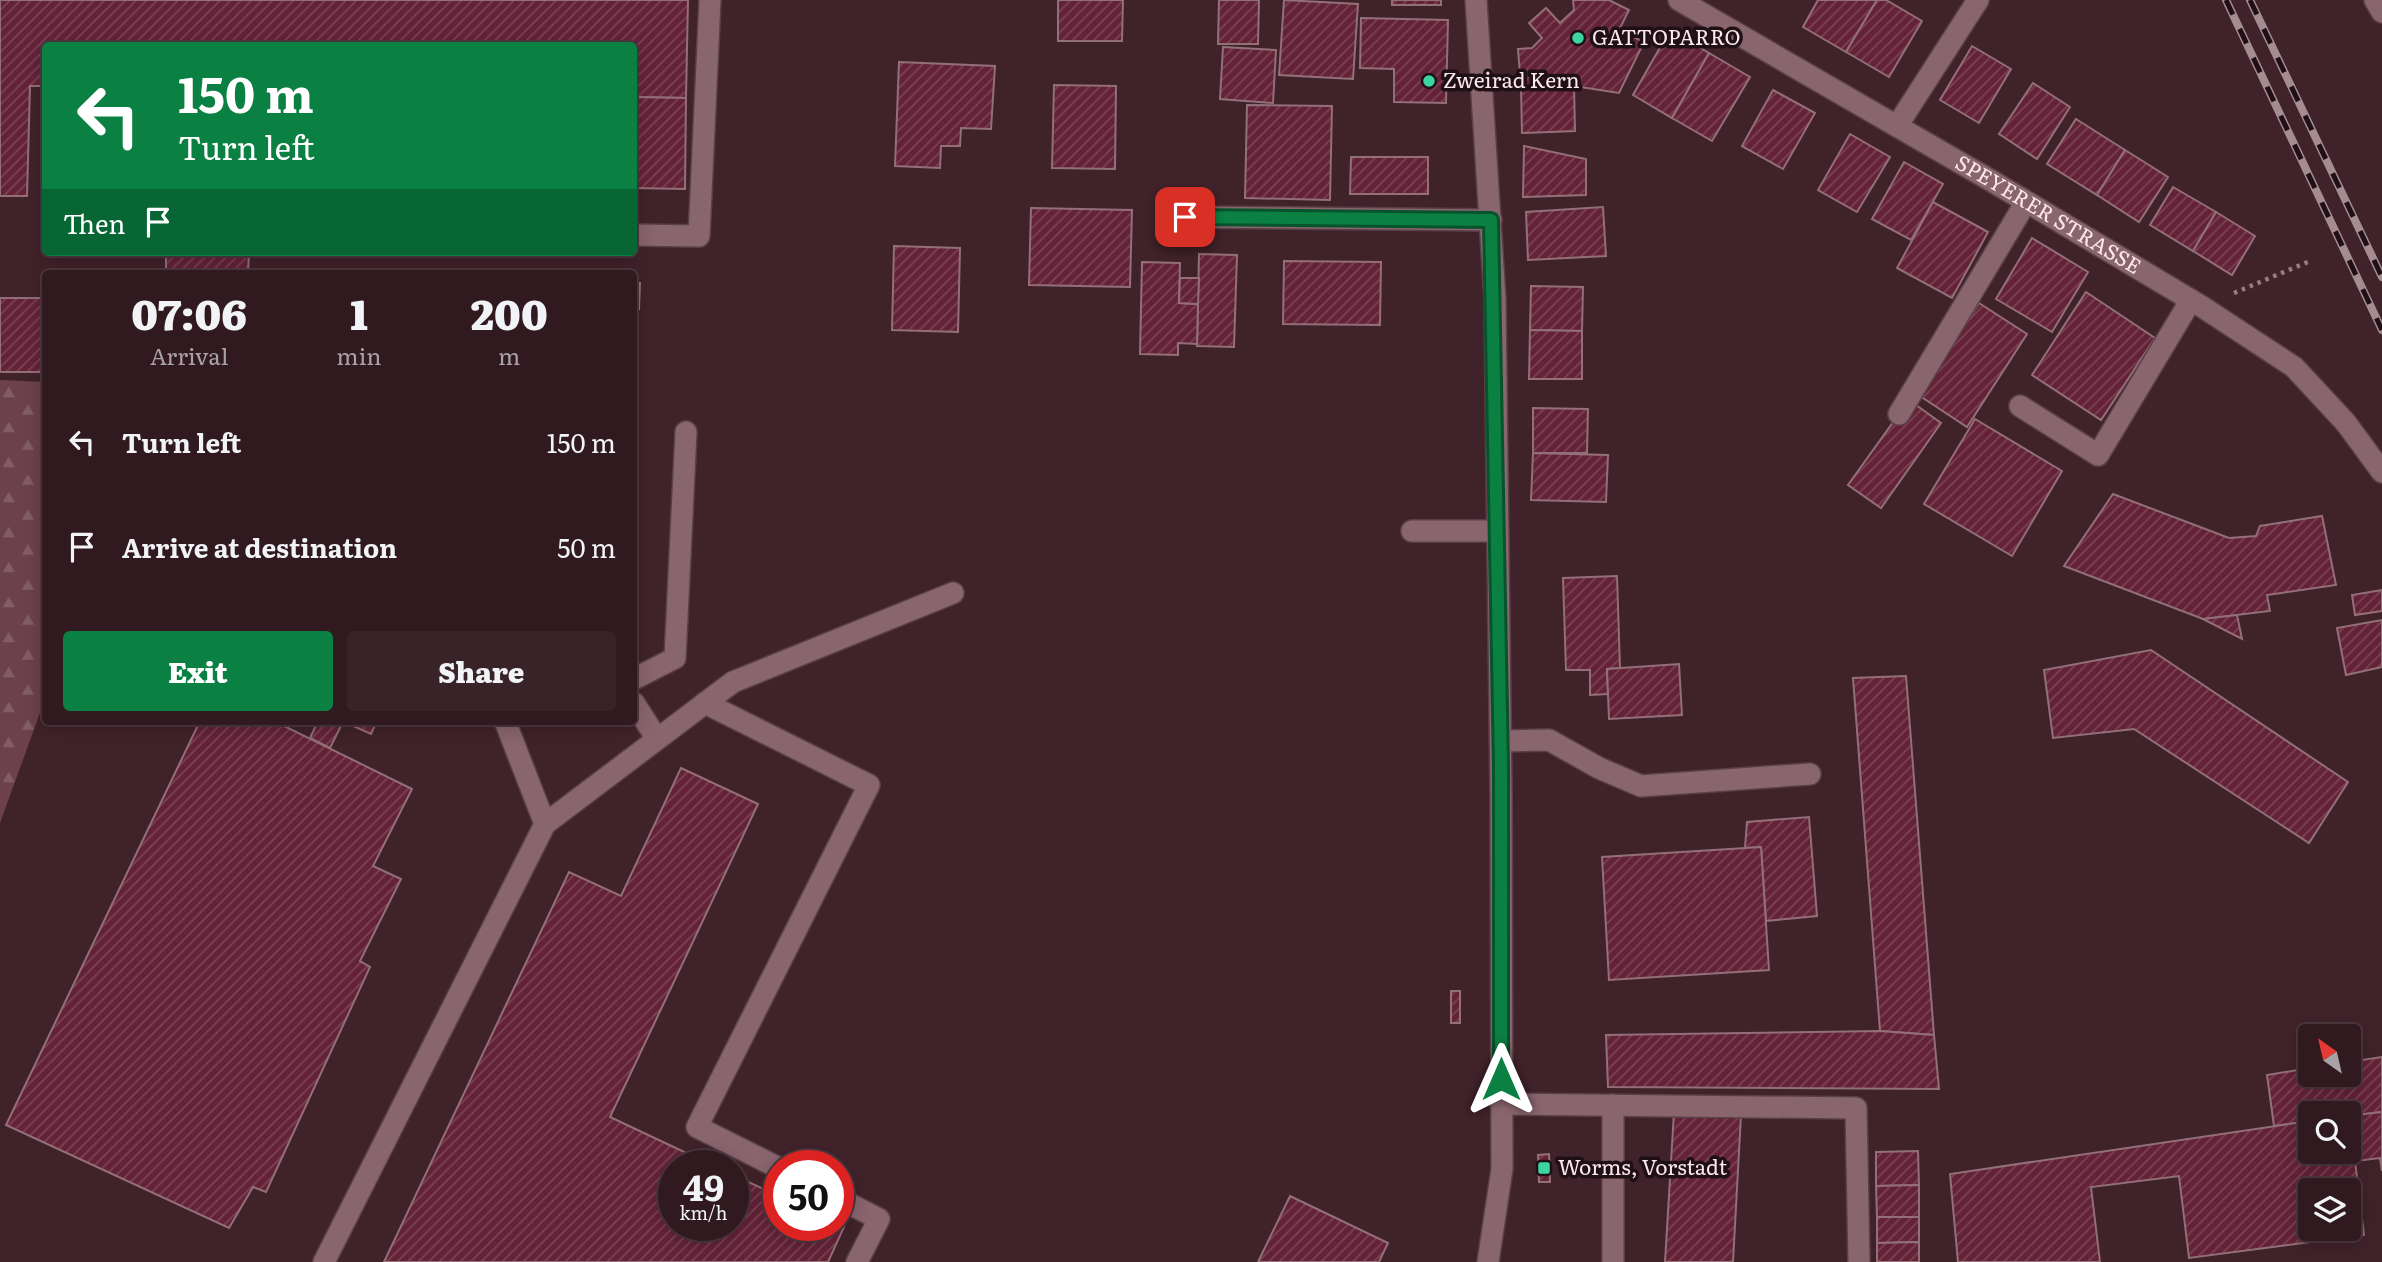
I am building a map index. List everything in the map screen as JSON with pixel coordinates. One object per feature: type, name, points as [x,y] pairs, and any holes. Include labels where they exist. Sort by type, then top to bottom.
[{"type":"main road","points":[[637,235],[699,236],[710,0]]},
{"type":"main road","points":[[1476,0],[1491,220],[1501,741],[1502,1169],[1488,1262]]},
{"type":"main road","name":"SPEYERER STRASSE","points":[[1679,0],[2191,300],[2294,368],[2346,423],[2382,472]]},
{"type":"main road","points":[[1898,126],[1978,0]]},
{"type":"main road","points":[[2376,0],[2382,12]]},
{"type":"main road","points":[[1899,414],[2026,202]]},
{"type":"main road","points":[[1185,217],[1491,220]]},
{"type":"main road","points":[[2020,406],[2098,455],[2191,300]]},
{"type":"main road","points":[[637,677],[675,658],[686,432]]},
{"type":"main road","points":[[1412,531],[1498,531]]},
{"type":"main road","points":[[324,1262],[545,824],[733,682],[953,593]]},
{"type":"main road","points":[[705,703],[869,785],[697,1127],[763,1160]]},
{"type":"main road","points":[[637,708],[657,739]]},
{"type":"main road","points":[[507,725],[545,824]]},
{"type":"main road","points":[[1501,741],[1549,740],[1599,768],[1641,786],[1810,774]]},
{"type":"main road","points":[[1501,1104],[1856,1108],[1859,1262]]},
{"type":"main road","points":[[1613,1105],[1613,1262]]},
{"type":"main road","points":[[854,1206],[879,1219],[858,1262]]},
{"type":"path","points":[[2260,282],[2310,261]]},
{"type":"green space","points":[[0,380],[42,382],[42,707],[0,823]]},
{"type":"building","points":[[0,0],[688,0],[686,98],[637,97],[637,42],[42,42],[42,86],[30,86],[27,196],[0,196]]},
{"type":"building","points":[[1058,0],[1123,0],[1122,41],[1058,41]]},
{"type":"building","points":[[1219,0],[1259,0],[1258,44],[1218,44]]},
{"type":"building","points":[[1284,0],[1358,4],[1353,79],[1279,75]]},
{"type":"building","points":[[1392,0],[1441,0],[1441,5],[1392,5]]},
{"type":"building","points":[[1573,0],[1609,0],[1629,10],[1619,30],[1644,42],[1619,93],[1574,86],[1521,88],[1518,49],[1532,48],[1542,38],[1529,23],[1546,8],[1560,23],[1574,10]]},
{"type":"building","points":[[1818,0],[1877,0],[1846,52],[1803,27]]},
{"type":"building","points":[[1877,0],[1886,0],[1922,21],[1889,77],[1846,52]]},
{"type":"building","points":[[1361,18],[1448,20],[1446,103],[1394,102],[1394,69],[1360,68]]},
{"type":"building","points":[[1670,30],[1709,53],[1672,118],[1633,95]]},
{"type":"building","points":[[1972,46],[2011,69],[1979,123],[1940,100]]},
{"type":"building","points":[[1223,47],[1276,50],[1273,103],[1220,99]]},
{"type":"building","points":[[1709,53],[1750,77],[1712,141],[1672,118]]},
{"type":"building","points":[[899,62],[995,66],[991,129],[961,128],[960,146],[941,146],[940,168],[895,166]]},
{"type":"building","points":[[2033,83],[2070,107],[2037,159],[1999,134]]},
{"type":"building","points":[[1054,85],[1116,86],[1115,169],[1052,168]]},
{"type":"building","points":[[1574,86],[1575,131],[1522,133],[1521,88]]},
{"type":"building","points":[[1773,90],[1815,113],[1783,169],[1742,146]]},
{"type":"building","points":[[637,97],[686,98],[685,189],[637,188]]},
{"type":"building","points":[[1247,105],[1332,106],[1330,200],[1245,198]]},
{"type":"building","points":[[2076,119],[2125,150],[2097,195],[2047,164]]},
{"type":"building","points":[[1850,134],[1890,157],[1857,212],[1818,190]]},
{"type":"building","points":[[1524,146],[1586,159],[1586,195],[1523,197]]},
{"type":"building","points":[[2125,150],[2168,177],[2139,222],[2097,195]]},
{"type":"building","points":[[1351,157],[1428,157],[1428,194],[1350,194]]},
{"type":"building","points":[[1904,162],[1943,184],[1911,240],[1872,219]]},
{"type":"building","points":[[2173,187],[2216,212],[2193,251],[2150,225]]},
{"type":"building","points":[[1933,202],[1988,232],[1952,298],[1897,268]]},
{"type":"building","points":[[1603,207],[1606,256],[1528,260],[1526,212]]},
{"type":"building","points":[[1031,208],[1132,210],[1130,287],[1029,285]]},
{"type":"building","points":[[2216,212],[2255,236],[2232,275],[2193,251]]},
{"type":"building","points":[[2032,238],[2088,272],[2052,332],[1996,299]]},
{"type":"building","points":[[894,246],[960,248],[958,332],[892,330]]},
{"type":"building","points":[[1199,254],[1237,255],[1234,347],[1197,346]]},
{"type":"building","points":[[166,256],[249,256],[248,270],[166,270]]},
{"type":"building","points":[[1284,261],[1381,262],[1380,325],[1283,324]]},
{"type":"building","points":[[1142,262],[1180,263],[1179,303],[1198,304],[1197,344],[1178,343],[1178,355],[1140,354]]},
{"type":"building","points":[[1180,278],[1199,278],[1198,304],[1179,303]]},
{"type":"building","points":[[637,283],[640,283],[637,309]]},
{"type":"building","points":[[1531,286],[1583,287],[1582,331],[1530,330]]},
{"type":"building","points":[[2086,292],[2155,338],[2101,420],[2032,375]]},
{"type":"building","points":[[0,298],[42,298],[42,372],[0,372]]},
{"type":"building","points":[[1979,303],[2027,334],[1967,427],[1920,396]]},
{"type":"building","points":[[1530,330],[1582,331],[1582,379],[1529,379]]},
{"type":"building","points":[[1909,400],[1941,423],[1881,508],[1848,485]]},
{"type":"building","points":[[1533,408],[1588,409],[1587,453],[1533,453]]},
{"type":"building","points":[[1975,419],[2062,471],[2012,556],[1924,504]]},
{"type":"building","points":[[1533,453],[1608,455],[1606,502],[1531,500]]},
{"type":"building","points":[[2113,494],[2229,538],[2256,536],[2260,526],[2322,516],[2336,585],[2267,595],[2270,611],[2203,619],[2064,566]]},
{"type":"building","points":[[1617,576],[1620,668],[1607,669],[1608,694],[1590,695],[1590,670],[1566,670],[1563,578]]},
{"type":"building","points":[[2382,590],[2382,611],[2355,615],[2352,595]]},
{"type":"building","points":[[2237,615],[2242,639],[2203,619]]},
{"type":"building","points":[[2382,620],[2382,667],[2346,675],[2337,628]]},
{"type":"building","points":[[2151,650],[2348,782],[2309,843],[2134,729],[2053,738],[2044,670]]},
{"type":"building","points":[[1679,664],[1682,715],[1609,719],[1607,669]]},
{"type":"building","points":[[1906,676],[1934,1035],[1880,1031],[1853,678]]},
{"type":"building","points":[[198,725],[282,725],[412,789],[373,866],[401,879],[360,961],[370,967],[266,1192],[253,1187],[229,1228],[6,1125]]},
{"type":"building","points":[[316,725],[342,725],[330,748],[310,738]]},
{"type":"building","points":[[351,725],[375,725],[371,734]]},
{"type":"building","points":[[681,768],[758,804],[610,1117],[680,1150],[658,1150],[658,1241],[749,1241],[749,1182],[763,1189],[763,1241],[838,1241],[828,1262],[384,1262],[569,872],[621,896]]},
{"type":"building","points":[[1809,817],[1817,916],[1766,921],[1761,847],[1745,848],[1747,822]]},
{"type":"building","points":[[1761,847],[1769,970],[1609,980],[1602,857]]},
{"type":"building","points":[[1451,991],[1460,991],[1460,1023],[1451,1023]]},
{"type":"building","points":[[1880,1031],[1934,1035],[1939,1089],[1608,1087],[1606,1035]]},
{"type":"building","points":[[2382,1057],[2382,1112],[2361,1114],[2361,1101],[2298,1101],[2298,1123],[2274,1126],[2267,1075],[2298,1070],[2298,1087],[2361,1087],[2361,1060]]},
{"type":"building","points":[[1674,1112],[1741,1115],[1733,1262],[1665,1262]]},
{"type":"building","points":[[2382,1112],[2382,1171],[2380,1158],[2361,1160],[2361,1114]]},
{"type":"building","points":[[2298,1123],[2298,1164],[2355,1164],[2357,1178],[2298,1178],[2298,1241],[2318,1241],[2189,1258],[2179,1176],[2091,1187],[2100,1262],[1958,1262],[1950,1174]]},
{"type":"building","points":[[1918,1151],[1919,1185],[1876,1186],[1876,1152]]},
{"type":"building","name":"Worms, Vorstadt","points":[[1549,1154],[1550,1182],[1539,1182],[1538,1155]]},
{"type":"building","points":[[1919,1185],[1919,1217],[1877,1217],[1876,1186]]},
{"type":"building","points":[[1290,1196],[1388,1243],[1379,1262],[1258,1262]]},
{"type":"building","points":[[2361,1210],[2364,1235],[2361,1235]]},
{"type":"building","points":[[1877,1217],[1919,1217],[1919,1242],[1877,1243]]},
{"type":"building","points":[[1919,1242],[1919,1262],[1877,1262],[1877,1243]]},
{"type":"railway","points":[[2226,0],[2382,330]]},
{"type":"railway","points":[[2250,0],[2382,277]]},
{"type":"place","name":"GATTOPARRO","points":[[1578,38]]},
{"type":"place","name":"Zweirad Kern","points":[[1429,81]]},
{"type":"place","name":"Worms, Vorstadt","points":[[1544,1168]]},
{"type":"route","points":[[1185,217],[1491,220],[1495,299],[1501,767],[1501,1079]]}]
